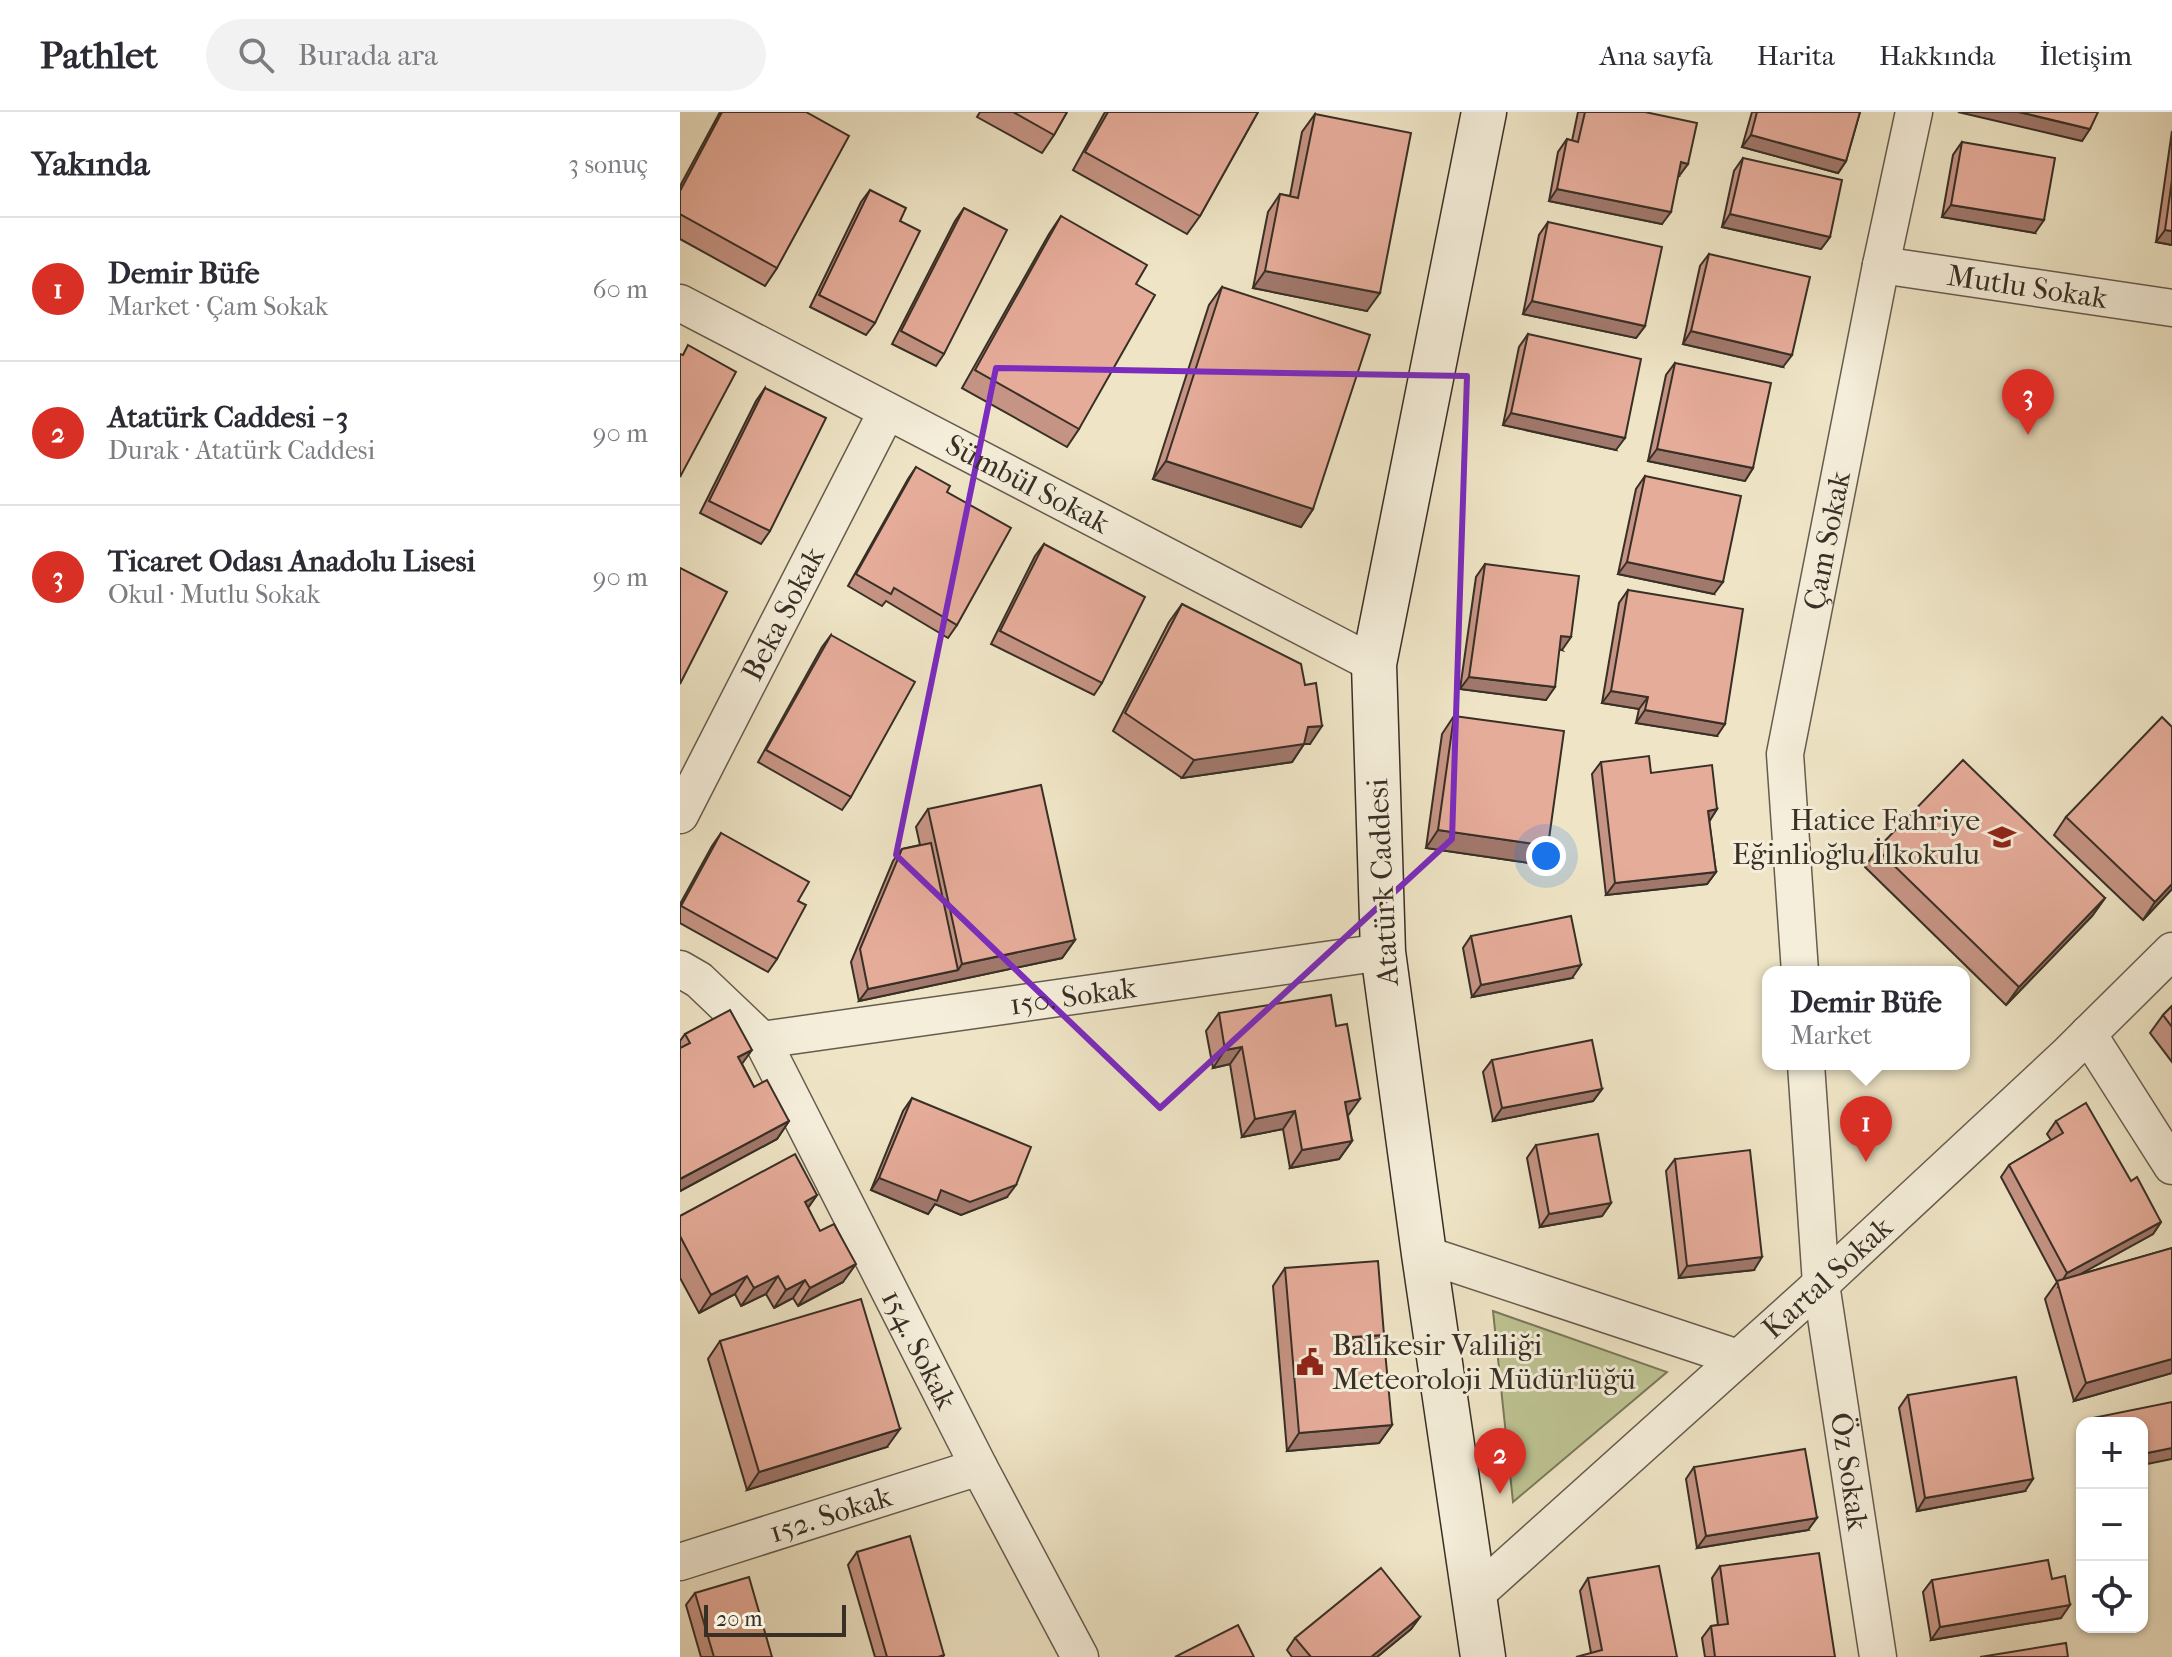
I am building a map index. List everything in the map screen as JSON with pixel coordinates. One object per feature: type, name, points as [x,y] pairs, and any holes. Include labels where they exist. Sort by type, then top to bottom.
[{"type":"main road","name":"Atatürk Caddesi","points":[[1482,113],[1374,664],[1383,952],[1483,1657]]},
{"type":"street","name":"Çam Sokak","points":[[1800,966],[1785,754],[1914,112]]},
{"type":"street","name":"Mutlu Sokak","points":[[1881,265],[2172,308]]},
{"type":"street","name":"Sümbül Sokak","points":[[680,303],[1374,664]]},
{"type":"street","name":"Beka Sokak","points":[[680,815],[690,774],[887,411]]},
{"type":"street","name":"Kartal Sokak","points":[[1475,1595],[1821,1284],[2172,951]]},
{"type":"street","name":"150. Sokak","points":[[762,1040],[1383,952]]},
{"type":"street","name":"154. Sokak","points":[[680,969],[699,980],[762,1040],[979,1467],[1080,1657]]},
{"type":"street","points":[[2088,1034],[2172,1166]]},
{"type":"street","points":[[1806,1070],[1821,1284]]},
{"type":"street","points":[[1424,1254],[1738,1358]]},
{"type":"street","name":"Öz Sokak","points":[[1821,1284],[1878,1657]]},
{"type":"street","name":"152. Sokak","points":[[680,1562],[979,1467]]},
{"type":"highlighted area","points":[[996,368],[1467,376],[1452,839],[1160,1108],[896,855]]},
{"type":"green space","points":[[1493,1311],[1667,1372],[1513,1502]]},
{"type":"building","points":[[722,112],[806,112],[849,136],[777,268],[680,214],[680,191]]},
{"type":"building","points":[[1013,112],[1067,112],[1054,135]]},
{"type":"building","points":[[1108,112],[1258,112],[1200,216],[1085,152]]},
{"type":"building","points":[[1585,112],[1645,112],[1697,123],[1688,164],[1681,162],[1671,212],[1557,189],[1567,139],[1578,142]]},
{"type":"building","points":[[1757,112],[1860,112],[1846,161],[1751,135]]},
{"type":"building","points":[[2019,112],[2098,112],[2090,129]]},
{"type":"building","points":[[1315,114],[1411,133],[1380,293],[1265,271],[1280,194],[1298,198]]},
{"type":"building","points":[[1962,142],[2055,158],[2044,220],[1951,205]]},
{"type":"building","points":[[1743,158],[1842,180],[1830,237],[1730,214]]},
{"type":"building","points":[[2172,180],[2172,231],[2165,230]]},
{"type":"building","points":[[870,190],[906,208],[900,221],[920,231],[875,323],[819,295]]},
{"type":"building","points":[[964,208],[1007,230],[944,354],[901,331]]},
{"type":"building","points":[[1061,216],[1147,265],[1136,284],[1155,295],[1079,429],[975,370]]},
{"type":"building","points":[[1548,222],[1662,247],[1645,326],[1532,301]]},
{"type":"building","points":[[1709,254],[1810,277],[1792,355],[1691,331]]},
{"type":"building","points":[[1222,287],[1370,335],[1313,509],[1166,461]]},
{"type":"building","points":[[1528,334],[1641,359],[1625,438],[1511,413]]},
{"type":"building","points":[[688,345],[736,372],[680,477],[680,354],[683,355]]},
{"type":"building","points":[[1675,363],[1771,383],[1753,468],[1657,449]]},
{"type":"building","points":[[765,388],[826,418],[770,531],[709,501]]},
{"type":"building","points":[[916,467],[950,486],[947,492],[1011,528],[957,625],[894,588],[891,594],[856,574]]},
{"type":"building","points":[[1645,476],[1741,496],[1723,582],[1627,562]]},
{"type":"building","points":[[1044,544],[1145,597],[1102,683],[1000,631]]},
{"type":"building","points":[[1485,564],[1579,576],[1571,637],[1561,636],[1555,687],[1469,677]]},
{"type":"building","points":[[680,568],[727,592],[680,684]]},
{"type":"building","points":[[1628,590],[1743,609],[1725,724],[1645,710],[1648,697],[1611,691]]},
{"type":"building","points":[[1182,604],[1301,664],[1305,685],[1316,683],[1322,726],[1308,727],[1304,744],[1194,760],[1125,713]]},
{"type":"building","points":[[831,635],[915,682],[851,797],[766,750]]},
{"type":"building","points":[[1454,716],[1564,731],[1548,846],[1438,830]]},
{"type":"building","points":[[2162,717],[2172,727],[2172,884],[2155,902],[2066,817]]},
{"type":"building","points":[[1649,756],[1651,773],[1712,765],[1717,809],[1708,811],[1716,872],[1615,883],[1601,762]]},
{"type":"building","points":[[1963,760],[2105,898],[2019,987],[1877,849]]},
{"type":"building","points":[[1041,785],[1075,940],[962,964],[928,809]]},
{"type":"building","points":[[721,833],[809,882],[798,901],[806,905],[777,959],[681,906]]},
{"type":"building","points":[[931,843],[958,970],[868,989],[860,949],[902,849]]},
{"type":"building","points":[[1571,916],[1581,965],[1481,985],[1471,936]]},
{"type":"building","points":[[1331,995],[1336,1026],[1347,1024],[1360,1099],[1345,1102],[1352,1141],[1302,1150],[1295,1111],[1255,1119],[1242,1047],[1225,1050],[1219,1013]]},
{"type":"building","points":[[2172,1006],[2172,1027],[2163,1015]]},
{"type":"building","points":[[730,1010],[752,1050],[738,1057],[754,1087],[767,1080],[789,1121],[680,1179],[680,1048],[690,1043],[685,1034]]},
{"type":"building","points":[[1592,1040],[1602,1089],[1502,1108],[1492,1060]]},
{"type":"building","points":[[912,1098],[1031,1147],[1016,1185],[970,1202],[941,1190],[937,1201],[879,1178]]},
{"type":"building","points":[[2086,1103],[2131,1181],[2137,1177],[2161,1222],[2067,1273],[2009,1165],[2063,1133],[2056,1121]]},
{"type":"building","points":[[1598,1134],[1611,1203],[1549,1214],[1536,1145]]},
{"type":"building","points":[[1750,1150],[1762,1257],[1687,1266],[1675,1159]]},
{"type":"building","points":[[795,1154],[817,1195],[805,1202],[820,1231],[834,1224],[856,1264],[810,1288],[805,1280],[786,1290],[778,1276],[754,1288],[747,1276],[711,1295],[680,1236],[680,1216]]},
{"type":"building","points":[[2172,1248],[2172,1359],[2086,1383],[2057,1281]]},
{"type":"building","name":"Balıkesir Valiliği Meteoroloji Müdürlüğü","points":[[1378,1261],[1384,1335],[1353,1337],[1355,1354],[1385,1351],[1392,1425],[1299,1433],[1285,1268]]},
{"type":"building","points":[[861,1299],[900,1429],[759,1472],[720,1341]]},
{"type":"building","points":[[2016,1377],[2033,1479],[1925,1498],[1908,1395]]},
{"type":"building","points":[[2172,1402],[2172,1448],[2148,1453],[2148,1417],[2098,1417]]},
{"type":"building","points":[[1805,1449],[1817,1518],[1706,1536],[1694,1467]]},
{"type":"building","points":[[910,1536],[944,1655],[938,1657],[887,1657],[857,1552]]},
{"type":"building","points":[[1819,1553],[1835,1657],[1715,1657],[1711,1626],[1728,1624],[1720,1566]]},
{"type":"building","points":[[2048,1560],[2052,1579],[2065,1576],[2070,1605],[1940,1627],[1932,1580]]},
{"type":"building","points":[[1659,1566],[1677,1657],[1576,1657],[1602,1650],[1588,1578]]},
{"type":"building","points":[[1381,1568],[1420,1617],[1371,1657],[1311,1657],[1295,1638]]},
{"type":"building","points":[[749,1577],[772,1657],[714,1657],[695,1593]]},
{"type":"building","points":[[1238,1625],[1254,1657],[1175,1657]]},
{"type":"building","points":[[2066,1643],[2068,1657],[1980,1657]]},
{"type":"place","name":"Ticaret Odası Anadolu Lisesi","points":[[2028,435]]},
{"type":"place","name":"Hatice Fahriye Eğinlioğlu İlkokulu","points":[[2002,837]]},
{"type":"place","name":"Demir Büfe","points":[[1866,1162]]},
{"type":"place","name":"Balıkesir Valiliği Meteoroloji Müdürlüğü","points":[[1310,1362]]},
{"type":"place","name":"Atatürk Caddesi - 3","points":[[1500,1494]]}]
